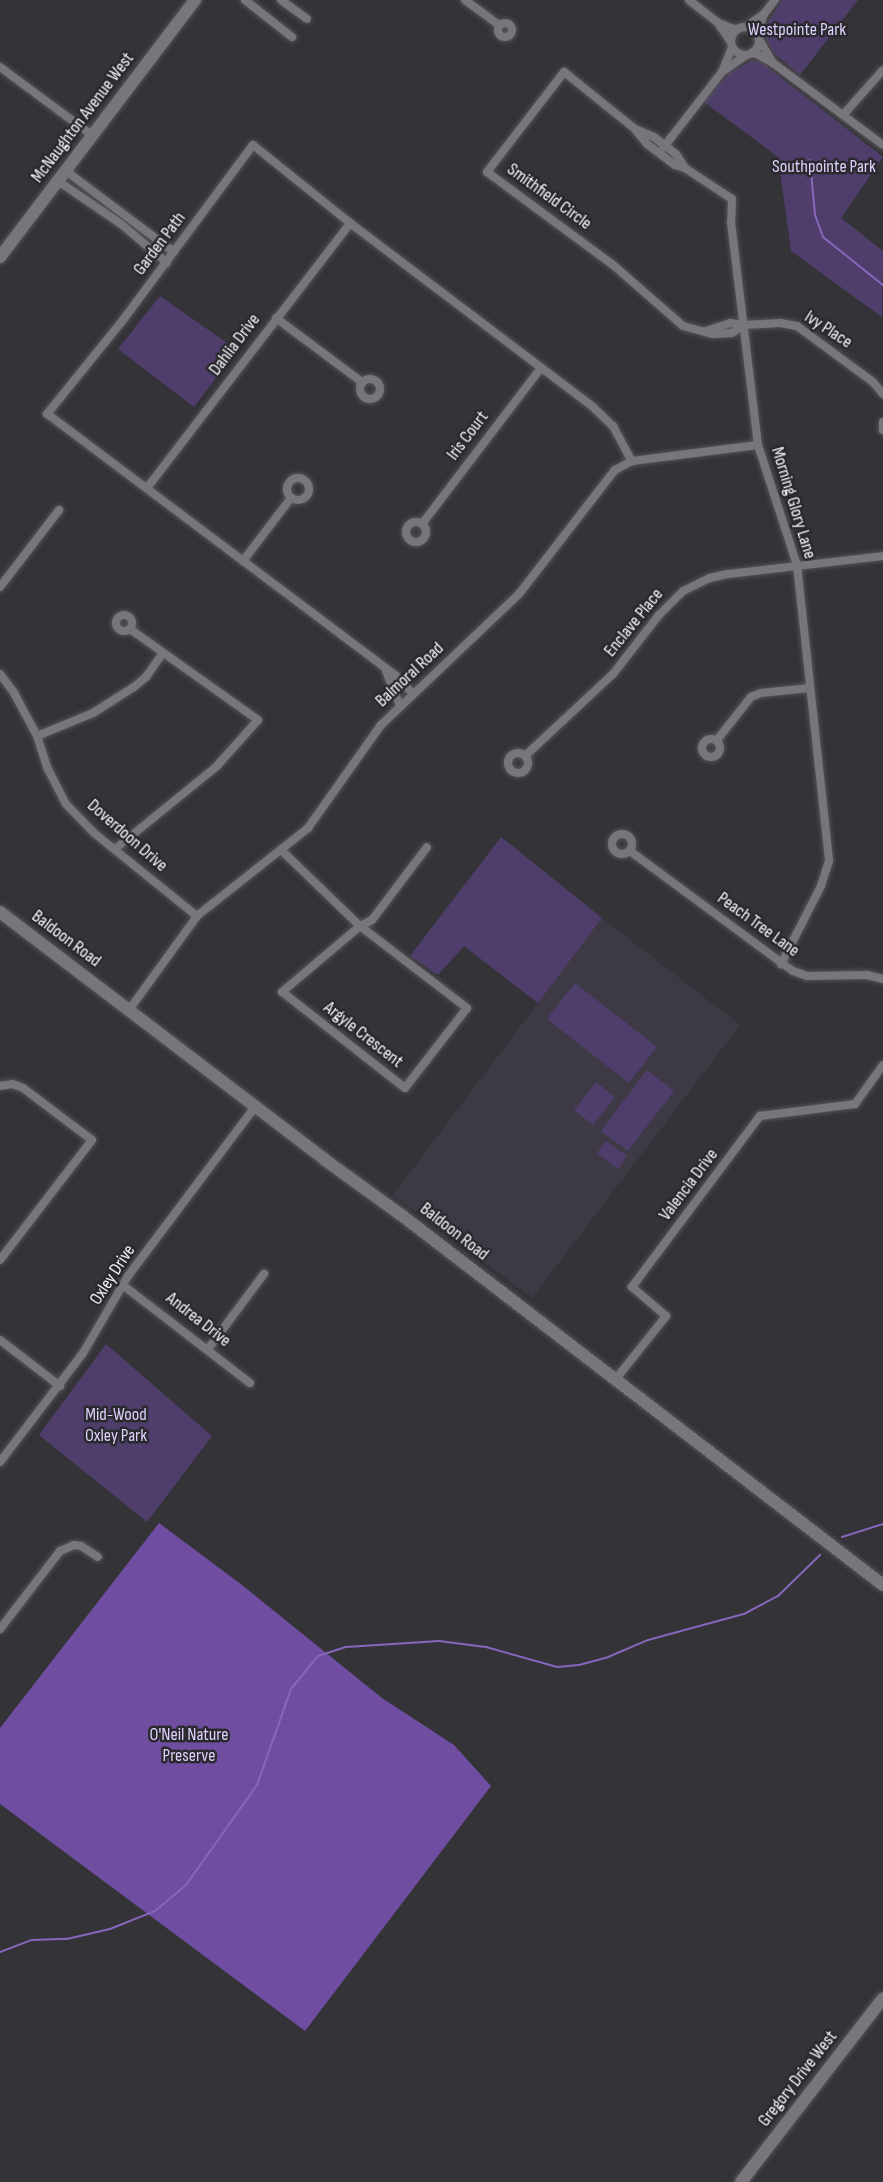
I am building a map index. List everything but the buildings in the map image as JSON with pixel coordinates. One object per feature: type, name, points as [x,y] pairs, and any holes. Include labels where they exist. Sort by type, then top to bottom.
[{"type":"street","name":"McNaughton Avenue West","points":[[0,257],[195,0]]},
{"type":"street","points":[[245,0],[292,37]]},
{"type":"street","points":[[281,0],[307,19]]},
{"type":"street","points":[[465,0],[499,25]]},
{"type":"street","points":[[689,0],[718,23],[739,54],[750,53],[773,63],[883,145]]},
{"type":"street","points":[[722,72],[731,45],[740,28],[764,14],[775,0]]},
{"type":"street","points":[[659,153],[722,72],[750,53],[764,14]]},
{"type":"street","points":[[718,23],[740,28],[758,36],[773,63]]},
{"type":"street","points":[[0,67],[92,135]]},
{"type":"street","points":[[843,115],[883,70]]},
{"type":"street","name":"Smithfield Circle","points":[[685,168],[675,165],[640,138],[635,129],[564,72],[487,172],[612,264],[683,326],[713,334],[732,333],[744,325]]},
{"type":"street","name":"Morning Glory Lane","points":[[635,129],[645,131],[665,145],[682,160],[685,168],[732,199],[731,222],[758,445],[797,565],[829,861],[821,886],[781,964]]},
{"type":"street","name":"Garden Path","points":[[413,694],[395,675],[386,671],[47,414],[167,263],[253,145],[350,223],[605,417],[619,435],[632,460]]},
{"type":"street","points":[[66,171],[174,252]]},
{"type":"street","points":[[58,181],[122,224],[167,263]]},
{"type":"street","name":"Dahlia Drive","points":[[147,488],[350,223]]},
{"type":"street","points":[[276,318],[362,382]]},
{"type":"street","name":"Ivy Place","points":[[744,325],[772,323],[797,326],[873,382],[883,394]]},
{"type":"street","name":"Iris Court","points":[[422,524],[541,368]]},
{"type":"street","points":[[883,422],[883,430]]},
{"type":"street","points":[[632,460],[758,445]]},
{"type":"street","name":"Balmoral Road","points":[[129,1010],[197,916],[308,828],[381,725],[519,594],[615,470],[632,460]]},
{"type":"street","points":[[243,561],[291,498]]},
{"type":"street","points":[[0,587],[59,510]]},
{"type":"street","name":"Enclave Place","points":[[525,756],[614,674],[664,609],[683,591],[710,578],[729,574],[883,556]]},
{"type":"street","points":[[114,849],[216,767],[258,720],[130,628]]},
{"type":"street","points":[[36,736],[93,713],[134,687],[146,677],[163,653]]},
{"type":"street","points":[[386,671],[400,705]]},
{"type":"street","name":"Doverdoon Drive","points":[[0,674],[13,691],[36,736],[48,770],[66,804],[114,849],[197,916]]},
{"type":"street","points":[[717,740],[747,701],[756,695],[810,688]]},
{"type":"street","points":[[360,926],[372,920],[427,847]]},
{"type":"street","name":"Argyle Crescent","points":[[281,850],[360,926],[467,1008],[405,1088],[282,992],[360,926]]},
{"type":"street","name":"Peach Tree Lane","points":[[630,851],[781,964],[807,976],[867,975],[883,979]]},
{"type":"street","name":"Baldoon Road","points":[[0,912],[255,1107],[400,1214],[883,1585]]},
{"type":"street","name":"Valencia Drive","points":[[615,1380],[666,1316],[632,1287],[760,1116],[855,1104],[883,1065]]},
{"type":"street","points":[[0,1086],[12,1084],[23,1088],[92,1140],[0,1260]]},
{"type":"street","name":"Oxley Drive","points":[[0,1461],[60,1386],[128,1276],[255,1107]]},
{"type":"street","points":[[208,1349],[264,1274]]},
{"type":"street","name":"Andrea Drive","points":[[123,1286],[250,1383]]},
{"type":"street","points":[[0,1340],[60,1386]]},
{"type":"street","points":[[0,1629],[60,1551],[74,1545],[81,1546],[98,1557]]},
{"type":"street","name":"Gregory Drive West","points":[[741,2182],[883,1998]]},
{"type":"shaded area","points":[[602,918],[740,1025],[532,1298],[393,1195]]},
{"type":"green space","name":"Westpointe Park","points":[[782,0],[858,0],[800,75],[774,53],[764,36],[764,28]]},
{"type":"green space","name":"Southpointe Park","points":[[752,60],[761,62],[883,157],[841,218],[883,251],[882,317],[791,251],[778,157],[704,102],[729,73]]},
{"type":"green space","points":[[160,296],[237,350],[194,407],[118,349]]},
{"type":"green space","points":[[501,837],[602,918],[538,1003],[464,946],[438,975],[410,956]]},
{"type":"green space","points":[[575,983],[657,1047],[629,1083],[547,1019]]},
{"type":"green space","points":[[647,1070],[674,1091],[628,1151],[601,1131]]},
{"type":"green space","points":[[596,1082],[615,1097],[593,1125],[574,1110]]},
{"type":"green space","points":[[606,1141],[627,1156],[618,1169],[597,1153]]},
{"type":"green space","name":"Mid-Wood Oxley Park","points":[[106,1344],[212,1436],[147,1522],[39,1435]]},
{"type":"green space","name":"O'Neil Nature Preserve","points":[[159,1523],[242,1585],[382,1698],[454,1745],[491,1786],[305,2031],[0,1804],[0,1728]]},
{"type":"waterway","points":[[810,160],[815,215],[823,237],[883,285]]},
{"type":"waterway","points":[[842,1537],[883,1524]]},
{"type":"waterway","points":[[0,1952],[32,1940],[67,1939],[110,1929],[155,1911],[186,1885],[257,1785],[291,1689],[318,1656],[346,1647],[439,1641],[486,1647],[557,1667],[579,1665],[608,1657],[648,1640],[744,1614],[778,1596],[820,1555]]}]
